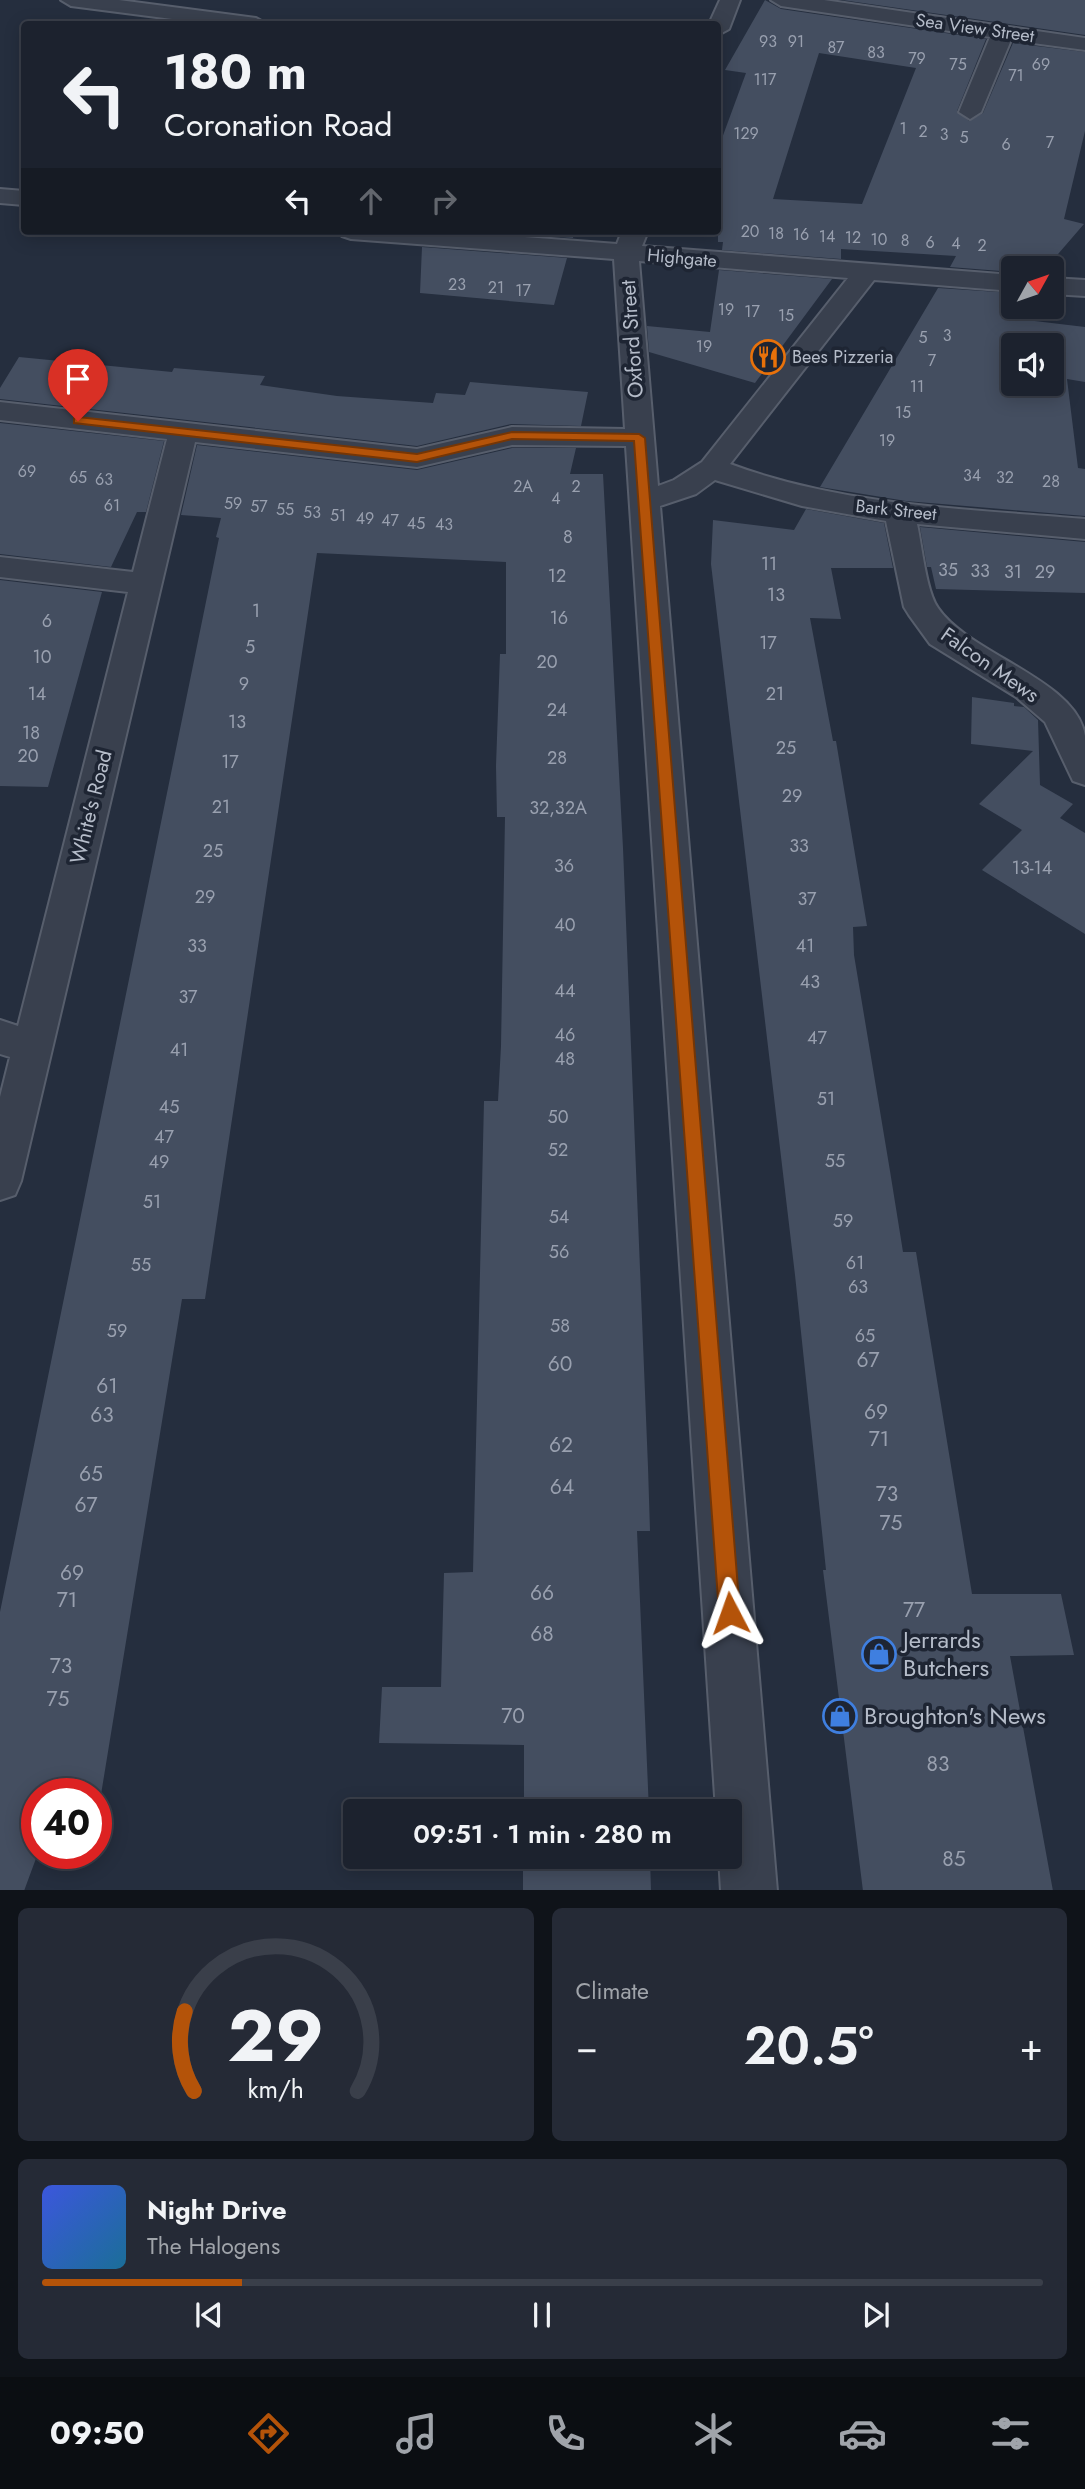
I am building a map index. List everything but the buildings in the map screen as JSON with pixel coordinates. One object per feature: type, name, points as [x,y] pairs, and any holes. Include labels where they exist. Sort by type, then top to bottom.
[{"type":"street","points":[[71,0],[254,18]]},
{"type":"street","points":[[721,22],[730,0]]},
{"type":"street","name":"Sea View Street","points":[[781,0],[1085,44]]},
{"type":"street","points":[[970,113],[1003,32]]},
{"type":"street","points":[[0,196],[21,198]]},
{"type":"street","name":"Highgate","points":[[452,235],[630,242],[865,274],[1001,282]]},
{"type":"street","name":"Oxford Street","points":[[630,242],[639,438],[646,501],[749,1890]]},
{"type":"street","points":[[646,501],[685,487],[712,468],[865,274]]},
{"type":"street","points":[[1064,287],[1085,288]]},
{"type":"street","points":[[0,411],[417,458],[512,436],[639,438]]},
{"type":"street","name":"White's Road","points":[[0,1181],[16,1042],[146,584],[183,433]]},
{"type":"street","name":"Bark Street","points":[[712,468],[756,486],[807,500],[899,512],[1085,529]]},
{"type":"street","name":"Falcon Mews","points":[[899,512],[920,607],[942,636],[1028,689],[1059,715],[1085,772]]},
{"type":"street","points":[[0,567],[146,584]]},
{"type":"place","name":"Bees Pizzeria","points":[[768,357]]},
{"type":"place","name":"Jerrards Butchers","points":[[879,1654]]},
{"type":"place","name":"Broughton's News","points":[[840,1716]]},
{"type":"route","points":[[78,421],[387,457],[417,458],[512,436],[639,438],[646,501],[730,1613]]}]
